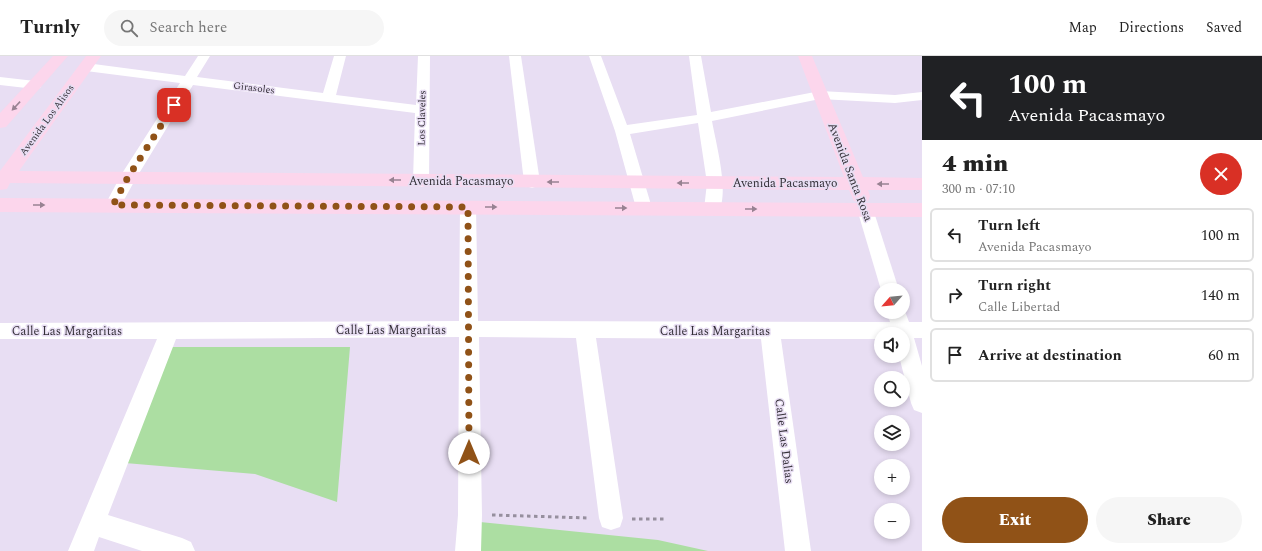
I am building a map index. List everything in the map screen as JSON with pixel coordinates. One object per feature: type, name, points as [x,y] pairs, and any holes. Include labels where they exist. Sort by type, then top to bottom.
[{"type":"main road","points":[[0,123],[61,56]]},
{"type":"main road","name":"Avenida Santa Rosa","points":[[805,56],[857,184],[865,209]]},
{"type":"main road","name":"Avenida Los Alisos","points":[[2,180],[90,61]]},
{"type":"main road","name":"Avenida Pacasmayo","points":[[2,180],[127,179],[922,184]]},
{"type":"main road","points":[[0,205],[922,210]]},
{"type":"street","points":[[113,205],[127,179],[204,56]]},
{"type":"street","points":[[328,98],[340,56]]},
{"type":"street","name":"Los Claveles","points":[[421,181],[424,56]]},
{"type":"street","points":[[514,56],[532,182]]},
{"type":"street","points":[[595,56],[622,131],[644,208]]},
{"type":"street","points":[[695,56],[715,183],[712,208]]},
{"type":"street","name":"Girasoles","points":[[90,61],[189,80],[423,110]]},
{"type":"street","points":[[0,81],[35,85]]},
{"type":"street","points":[[622,131],[704,118],[820,95],[895,99],[922,96]]},
{"type":"street","points":[[468,207],[470,515],[468,551]]},
{"type":"street","name":"Avenida Santa Rosa","points":[[865,209],[888,283]]},
{"type":"street","points":[[907,324],[922,403]]},
{"type":"street","name":"Calle Las Margaritas","points":[[0,331],[468,329],[585,331],[770,331],[907,324]]},
{"type":"street","points":[[82,551],[170,330]]},
{"type":"street","points":[[585,331],[611,518]]},
{"type":"street","name":"Calle Las Dalias","points":[[770,331],[798,551]]},
{"type":"street","points":[[93,523],[182,551]]},
{"type":"path","points":[[470,515],[666,519]]},
{"type":"green space","points":[[170,347],[350,347],[337,502],[255,474],[125,463]]},
{"type":"green space","points":[[480,522],[658,540],[708,551],[478,551]]},
{"type":"route","points":[[174,105],[127,179],[113,205],[468,207],[469,453]]}]
